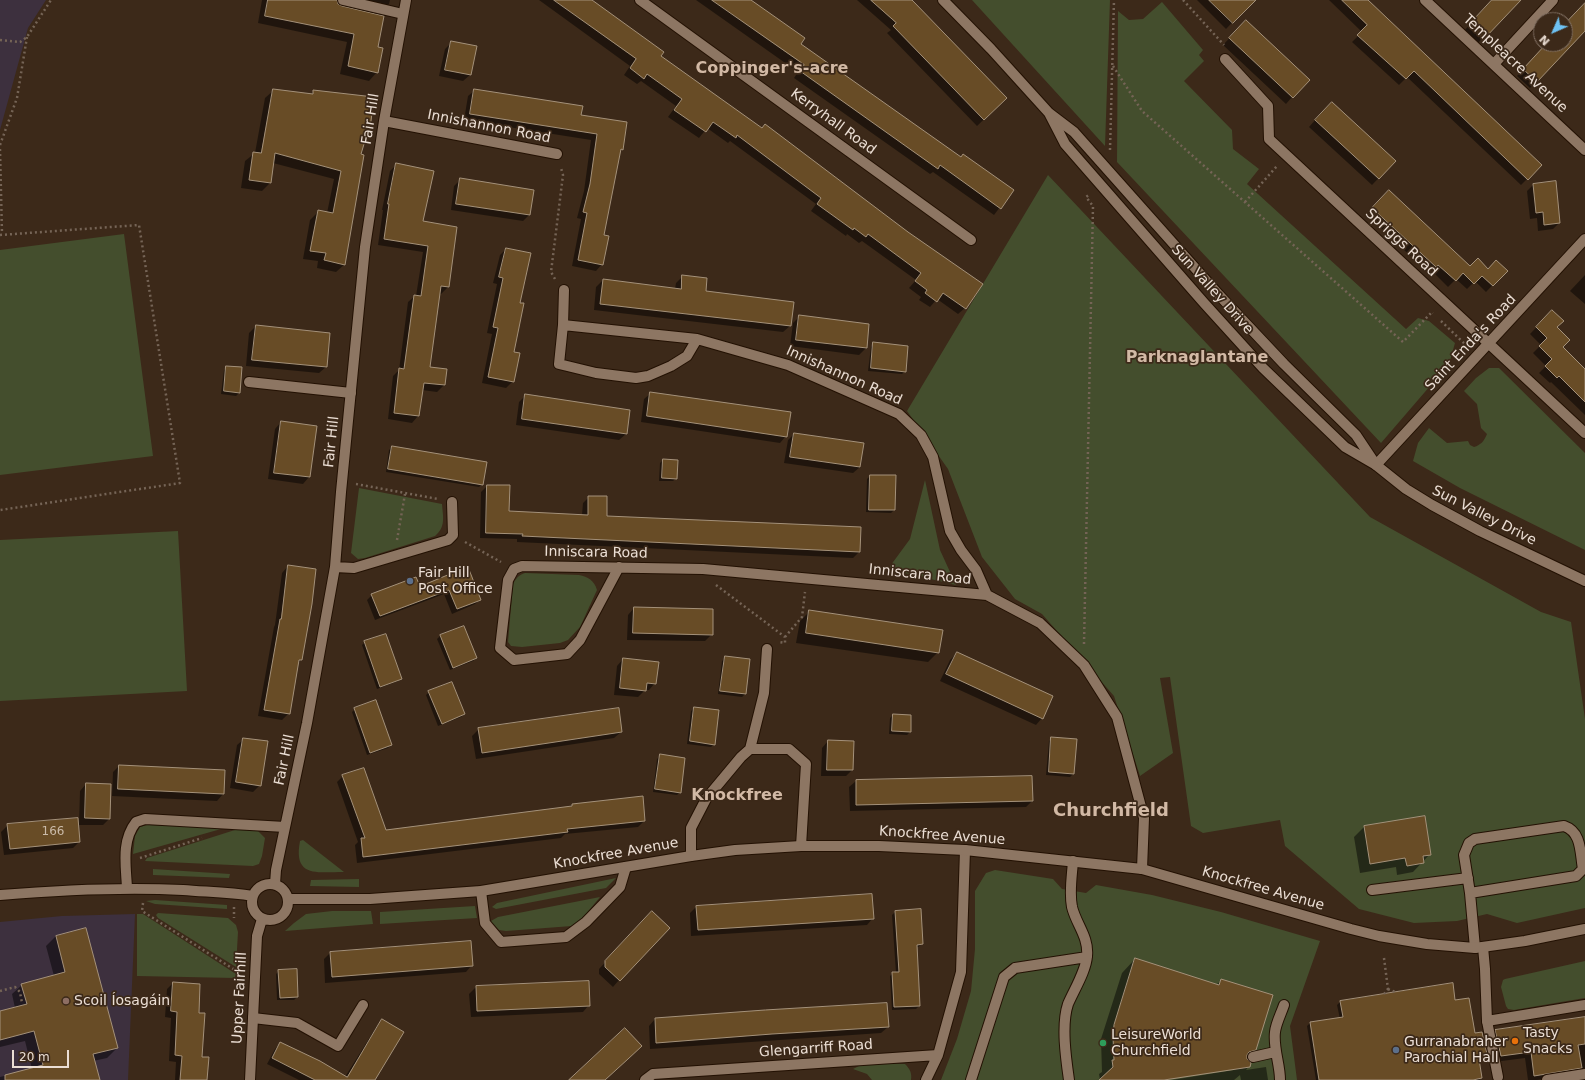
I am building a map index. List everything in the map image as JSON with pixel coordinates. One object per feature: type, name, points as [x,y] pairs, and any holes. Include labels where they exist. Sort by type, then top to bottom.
[{"type":"street","points":[[343,0],[403,14]]},
{"type":"street","name":"Fair Hill","points":[[274,884],[307,723],[335,567],[350,394],[365,247],[384,121],[406,0]]},
{"type":"street","name":"Kerryhall Road","points":[[640,0],[971,240]]},
{"type":"street","name":"Sun Valley Drive","points":[[943,0],[991,48],[1049,113],[1074,132],[1229,306],[1284,364],[1356,435],[1376,466]]},
{"type":"street","name":"Templeacre Avenue","points":[[1425,0],[1585,150]]},
{"type":"street","points":[[1494,64],[1553,0]]},
{"type":"street","name":"Spriggs Road","points":[[1225,59],[1268,106],[1269,139],[1585,433]]},
{"type":"street","name":"Sun Valley Drive","points":[[1049,113],[1065,144],[1217,317],[1263,368],[1345,447],[1376,466],[1406,489],[1439,509],[1480,531],[1585,581]]},
{"type":"street","name":"Innishannon Road","points":[[384,121],[557,154]]},
{"type":"street","name":"Saint Enda's Road","points":[[1376,466],[1490,344],[1585,239]]},
{"type":"street","points":[[564,290],[559,364],[596,373],[636,378],[648,376],[671,366],[687,356],[697,339]]},
{"type":"street","points":[[1217,317],[1229,306]]},
{"type":"street","name":"Innishannon Road","points":[[562,325],[697,339],[788,365],[899,414],[921,435],[933,457],[950,531],[961,550],[976,570],[987,595]]},
{"type":"street","points":[[249,382],[350,394]]},
{"type":"street","points":[[335,567],[354,568],[448,540],[453,535],[452,502]]},
{"type":"street","name":"Inniscara Road","points":[[514,569],[522,566],[703,569],[987,595],[1040,623],[1084,665],[1117,717],[1144,818],[1142,869]]},
{"type":"street","points":[[514,569],[508,580],[500,648],[514,660],[568,654],[580,640],[620,568]]},
{"type":"street","points":[[750,750],[764,693],[766,649]]},
{"type":"street","points":[[691,856],[691,828],[706,799],[740,757],[750,750],[789,748],[806,764],[801,846]]},
{"type":"street","points":[[127,888],[126,847],[129,832],[136,822],[145,819],[285,827]]},
{"type":"street","points":[[1470,893],[1576,876],[1580,874],[1583,869],[1579,842],[1576,834],[1571,828],[1564,826],[1475,840],[1469,843],[1464,855],[1468,878],[1470,893],[1479,948],[1485,969],[1487,1021],[1498,1077]]},
{"type":"street","name":"Knockfree Avenue","points":[[288,899],[370,899],[481,891],[735,850],[801,846],[907,847],[965,850],[1142,869],[1379,936],[1427,944],[1479,948],[1585,930]]},
{"type":"street","points":[[926,1080],[938,1055],[961,972],[965,850]]},
{"type":"street","points":[[1069,1080],[1065,1053],[1065,1027],[1068,1006],[1087,957],[1086,941],[1072,907],[1070,890],[1073,861]]},
{"type":"street","points":[[481,891],[485,923],[501,942],[566,937],[586,922],[620,887],[626,867]]},
{"type":"street","points":[[1372,890],[1468,878]]},
{"type":"street","points":[[269,884],[274,884],[284,890],[288,899],[287,910],[279,919],[273,921],[262,919],[257,916],[252,907],[252,896],[259,888],[269,884]]},
{"type":"street","points":[[0,895],[42,891],[127,888],[234,893],[252,896]]},
{"type":"street","name":"Upper Fairhill","points":[[250,1080],[257,936],[262,919]]},
{"type":"street","points":[[971,1080],[1004,977],[1015,968],[1087,957]]},
{"type":"street","points":[[253,1018],[298,1023],[338,1046],[363,1005]]},
{"type":"street","points":[[1280,1080],[1280,1070],[1275,1052],[1275,1032],[1284,1005]]},
{"type":"street","points":[[1487,1021],[1585,1005]]},
{"type":"street","points":[[1253,1057],[1275,1052]]},
{"type":"street","name":"Glengarriff Road","points":[[645,1080],[653,1074],[696,1075],[938,1055]]},
{"type":"street","points":[[1547,1080],[1585,1074]]},
{"type":"path","points":[[0,40],[20,42],[27,37],[51,0]]},
{"type":"path","points":[[1110,152],[1114,0]]},
{"type":"path","points":[[1183,0],[1224,45],[1225,59]]},
{"type":"path","points":[[0,145],[17,98],[27,37]]},
{"type":"path","points":[[1112,66],[1142,111],[1403,342],[1432,312],[1462,342],[1479,355]]},
{"type":"path","points":[[0,149],[1,235],[139,225],[180,483],[0,510]]},
{"type":"path","name":"Innishannon Road","points":[[557,154],[562,175],[551,272],[564,290]]},
{"type":"path","points":[[1245,202],[1286,156]]},
{"type":"path","points":[[1084,665],[1093,206]]},
{"type":"path","points":[[342,482],[452,502]]},
{"type":"path","points":[[395,556],[405,494]]},
{"type":"path","points":[[453,535],[514,569]]},
{"type":"path","points":[[703,569],[711,582],[785,637]]},
{"type":"path","points":[[778,642],[784,642],[785,637],[802,617],[806,578]]},
{"type":"path","points":[[126,860],[140,858],[208,836]]},
{"type":"path","points":[[142,911],[238,972]]},
{"type":"path","points":[[1384,958],[1388,989],[1384,994]]},
{"type":"path","points":[[0,991],[15,987],[20,992],[22,1003]]},
{"type":"path","points":[[1388,989],[1395,992]]},
{"type":"shaded area","points":[[0,0],[46,0],[28,28],[0,130]]},
{"type":"shaded area","name":"Scoil Íosagáin","points":[[135,914],[128,1080],[0,1080],[0,922],[62,916]]},
{"type":"green space","points":[[972,0],[1110,0],[1105,146]]},
{"type":"green space","points":[[1162,2],[1203,50],[1199,55],[1204,61],[1184,81],[1232,130],[1233,149],[1259,169],[1247,184],[1406,329],[1418,318],[1429,321],[1455,343],[1449,364],[1381,443],[1117,162],[1118,11],[1129,20],[1143,19]]},
{"type":"green space","points":[[1048,175],[1370,517],[1541,612],[1571,622],[1585,719],[1585,908],[1517,923],[1487,914],[1457,921],[1414,923],[1359,909],[1285,846],[1280,820],[1203,833],[1191,826],[1170,677],[1160,678],[1173,753],[1140,776],[1114,696],[1042,614],[1015,599],[982,557],[948,469],[907,411]]},
{"type":"green space","points":[[124,234],[153,456],[0,475],[0,250]]},
{"type":"green space","points":[[1489,368],[1499,368],[1585,453],[1585,550],[1460,488],[1413,461],[1418,443],[1429,428],[1447,443],[1468,441],[1470,445],[1474,447],[1483,441],[1487,434],[1481,428],[1477,404],[1464,391],[1476,378]]},
{"type":"green space","points":[[925,480],[940,550],[956,585],[888,569],[910,539]]},
{"type":"green space","points":[[359,488],[442,504],[443,522],[441,529],[435,536],[358,559],[351,553]]},
{"type":"green space","points":[[178,531],[187,691],[0,701],[0,540]]},
{"type":"green space","points":[[525,573],[579,575],[588,578],[594,584],[597,590],[580,627],[568,640],[560,643],[522,647],[511,646],[508,642],[513,584],[518,577]]},
{"type":"green space","points":[[147,825],[228,827],[133,854],[135,836],[140,827]]},
{"type":"green space","points":[[246,828],[258,831],[265,838],[259,864],[253,866],[145,861],[147,858],[238,829]]},
{"type":"green space","points":[[303,840],[344,872],[316,872],[304,867],[300,861],[299,853],[300,841]]},
{"type":"green space","points":[[153,869],[230,874],[229,878],[153,875]]},
{"type":"green space","points":[[995,870],[1053,879],[1062,889],[1086,893],[1096,885],[1152,895],[1221,912],[1320,941],[1290,1026],[1297,1080],[941,1080],[957,1039],[971,991],[975,949],[975,891],[986,873]]},
{"type":"green space","points":[[616,878],[606,888],[496,909],[492,907],[497,903]]},
{"type":"green space","points":[[359,879],[359,887],[310,886],[311,880]]},
{"type":"green space","points":[[600,897],[581,920],[572,926],[506,931],[499,930],[491,921],[498,917]]},
{"type":"green space","points":[[155,900],[227,905],[227,909],[155,904],[146,901]]},
{"type":"green space","points":[[475,906],[477,918],[380,924],[380,912]]},
{"type":"green space","points":[[332,911],[371,911],[373,924],[285,931],[306,914]]},
{"type":"green space","points":[[158,913],[228,918],[236,925],[238,932],[236,967],[158,918],[156,915]]},
{"type":"green space","points":[[137,914],[143,914],[236,974],[235,978],[137,976]]},
{"type":"green space","points":[[1585,961],[1585,998],[1514,1010],[1508,1009],[1506,1006],[1501,987],[1503,980]]},
{"type":"green space","points":[[886,1063],[905,1064],[910,1071],[911,1080],[872,1080],[867,1074],[853,1069],[861,1065]]},
{"type":"building","points":[[268,0],[337,0],[338,4],[342,6],[384,16],[378,47],[383,48],[378,73],[348,66],[354,34],[265,16]]},
{"type":"building","points":[[554,0],[592,0],[664,52],[661,56],[762,128],[765,124],[908,232],[983,284],[966,309],[943,293],[937,302],[925,293],[927,290],[915,281],[921,273],[868,234],[866,237],[854,228],[853,230],[817,204],[821,198],[737,135],[736,138],[713,122],[706,132],[674,110],[682,99],[647,74],[644,79],[630,68],[636,59]]},
{"type":"building","points":[[712,0],[751,0],[805,38],[801,44],[961,157],[963,154],[1014,190],[1001,209],[940,165],[938,169],[800,71],[804,65]]},
{"type":"building","points":[[871,0],[912,0],[1007,98],[984,120],[893,26],[896,23]]},
{"type":"building","points":[[1209,0],[1256,0],[1233,23]]},
{"type":"building","points":[[1342,0],[1368,0],[1542,165],[1528,180],[1414,71],[1406,79],[1357,35],[1367,25]]},
{"type":"building","points":[[1492,0],[1521,0],[1484,39],[1469,25]]},
{"type":"building","points":[[1585,3],[1585,31],[1573,44],[1573,16]]},
{"type":"building","points":[[1246,20],[1310,80],[1293,98],[1229,38]]},
{"type":"building","points":[[451,41],[477,46],[471,75],[445,70]]},
{"type":"building","points":[[1539,52],[1565,52],[1537,82],[1523,69]]},
{"type":"building","points":[[273,89],[313,94],[313,90],[374,97],[371,121],[361,154],[364,155],[345,265],[324,260],[326,253],[310,251],[318,210],[333,213],[341,171],[275,153],[271,183],[249,180],[253,152],[261,153]]},
{"type":"building","points":[[474,89],[583,106],[581,115],[627,122],[623,150],[621,149],[604,235],[609,236],[603,265],[578,260],[587,213],[583,212],[590,184],[597,134],[470,114]]},
{"type":"building","points":[[1332,102],[1396,161],[1379,179],[1315,120]]},
{"type":"building","points":[[396,163],[434,171],[423,221],[457,227],[449,287],[441,286],[430,367],[447,369],[445,385],[424,383],[419,416],[394,413],[399,368],[404,369],[414,295],[421,296],[428,246],[384,239],[388,204]]},
{"type":"building","points":[[460,178],[534,190],[530,215],[456,204]]},
{"type":"building","points":[[1556,181],[1560,223],[1544,225],[1543,212],[1536,213],[1533,184]]},
{"type":"building","points":[[1389,190],[1470,266],[1478,258],[1488,269],[1496,260],[1508,271],[1493,286],[1482,276],[1474,284],[1463,273],[1456,281],[1438,265],[1436,267],[1372,208]]},
{"type":"building","points":[[506,248],[531,253],[520,303],[524,303],[514,352],[520,353],[514,382],[488,377],[498,328],[493,327],[503,278],[499,277]]},
{"type":"building","points":[[682,275],[707,278],[706,291],[794,302],[791,326],[600,304],[603,279],[681,289]]},
{"type":"building","points":[[1552,310],[1564,321],[1557,327],[1570,340],[1563,347],[1585,369],[1585,402],[1559,376],[1557,378],[1545,366],[1552,359],[1539,346],[1547,338],[1536,327]]},
{"type":"building","points":[[799,315],[869,324],[867,348],[796,340]]},
{"type":"building","points":[[256,325],[330,333],[327,367],[252,360]]},
{"type":"building","points":[[873,342],[908,346],[906,372],[871,368]]},
{"type":"building","points":[[226,366],[242,367],[240,393],[224,391]]},
{"type":"building","points":[[650,392],[791,412],[787,437],[647,416]]},
{"type":"building","points":[[525,394],[630,410],[627,434],[522,419]]},
{"type":"building","points":[[281,421],[317,426],[310,477],[274,473]]},
{"type":"building","points":[[794,433],[864,443],[860,467],[790,457]]},
{"type":"building","points":[[392,446],[487,462],[483,485],[388,469]]},
{"type":"building","points":[[663,459],[678,460],[677,479],[662,478]]},
{"type":"building","points":[[870,475],[896,475],[895,510],[869,510]]},
{"type":"building","points":[[487,485],[510,485],[509,511],[588,515],[588,496],[607,496],[607,516],[861,527],[860,552],[486,533]]},
{"type":"building","points":[[288,565],[316,569],[312,604],[302,660],[299,660],[290,714],[264,710],[281,619]]},
{"type":"building","points":[[468,567],[481,600],[457,609],[449,590],[380,616],[371,594],[416,577],[420,586]]},
{"type":"building","points":[[634,607],[713,609],[713,635],[633,633]]},
{"type":"building","points":[[809,610],[943,630],[939,653],[806,633]]},
{"type":"building","points":[[464,626],[477,658],[453,668],[440,635]]},
{"type":"building","points":[[386,634],[402,679],[380,687],[364,641]]},
{"type":"building","points":[[957,652],[1053,696],[1043,719],[946,674]]},
{"type":"building","points":[[725,656],[750,659],[746,694],[720,691]]},
{"type":"building","points":[[623,658],[659,662],[656,684],[647,683],[646,691],[620,688]]},
{"type":"building","points":[[452,682],[465,714],[442,724],[428,691]]},
{"type":"building","points":[[376,700],[392,745],[370,753],[354,708]]},
{"type":"building","points":[[694,707],[719,710],[715,745],[690,741]]},
{"type":"building","points":[[619,708],[622,732],[482,753],[478,728]]},
{"type":"building","points":[[893,714],[911,715],[911,732],[892,731]]},
{"type":"building","points":[[1051,737],[1077,739],[1074,774],[1049,772]]},
{"type":"building","points":[[243,738],[268,741],[261,786],[236,782]]},
{"type":"building","points":[[828,740],[854,741],[853,770],[827,770]]},
{"type":"building","points":[[660,754],[685,758],[681,793],[655,789]]},
{"type":"building","points":[[119,765],[225,770],[224,794],[118,789]]},
{"type":"building","points":[[364,768],[386,830],[572,806],[572,804],[643,796],[645,821],[567,829],[568,832],[363,857],[361,838],[365,838],[342,775]]},
{"type":"building","points":[[1032,776],[1033,801],[856,805],[856,780]]},
{"type":"building","points":[[86,783],[111,784],[110,819],[85,818]]},
{"type":"building","points":[[1425,816],[1431,855],[1423,856],[1424,863],[1407,866],[1405,858],[1370,864],[1364,826]]},
{"type":"building","points":[[78,818],[80,842],[10,849],[7,824]]},
{"type":"building","points":[[872,894],[874,919],[698,930],[696,906]]},
{"type":"building","points":[[921,909],[923,944],[917,945],[920,1006],[894,1007],[892,972],[899,972],[895,911]]},
{"type":"building","points":[[652,911],[670,928],[620,981],[605,967],[605,961]]},
{"type":"building","points":[[86,928],[118,1048],[93,1054],[100,1080],[5,1080],[5,1075],[43,1065],[34,1031],[0,1040],[0,1011],[27,1004],[21,984],[65,972],[56,936]]},
{"type":"building","points":[[471,941],[473,966],[332,977],[330,952]]},
{"type":"building","points":[[1135,958],[1219,985],[1221,979],[1273,995],[1256,1050],[1249,1052],[1247,1055],[1247,1059],[1251,1063],[1250,1067],[1164,1080],[1099,1080],[1113,1067],[1114,1025]]},
{"type":"building","points":[[297,969],[298,997],[280,998],[278,970]]},
{"type":"building","points":[[589,981],[590,1006],[477,1011],[476,986]]},
{"type":"building","points":[[173,982],[200,984],[199,1013],[205,1013],[202,1057],[209,1057],[207,1080],[180,1080],[182,1056],[175,1055],[177,1012],[171,1011]]},
{"type":"building","name":"Gurranabraher Parochial Hall","points":[[1453,983],[1455,1000],[1469,998],[1475,1033],[1482,1032],[1488,1058],[1479,1059],[1482,1078],[1473,1080],[1319,1080],[1310,1022],[1343,1017],[1340,1001]]},
{"type":"building","points":[[887,1003],[889,1027],[656,1043],[655,1018]]},
{"type":"building","points":[[1585,1017],[1585,1044],[1578,1045],[1582,1068],[1534,1076],[1531,1052],[1501,1056],[1495,1030]]},
{"type":"building","points":[[382,1019],[404,1032],[375,1080],[315,1080],[272,1058],[280,1042],[320,1061],[347,1077]]},
{"type":"building","points":[[625,1028],[642,1046],[605,1080],[569,1080]]},
{"type":"place","name":"Fair Hill Post Office","points":[[410,581]]},
{"type":"place","name":"Scoil Íosagáin","points":[[66,1001]]},
{"type":"place","name":"Tasty Snacks","points":[[1515,1041]]},
{"type":"place","name":"LeisureWorld Churchfield","points":[[1103,1043]]},
{"type":"place","name":"Gurranabraher Parochial Hall","points":[[1396,1050]]},
{"type":"district","name":"Coppinger's-acre","points":[[772,69]]},
{"type":"district","name":"Parknaglantane","points":[[1197,358]]},
{"type":"district","name":"Knockfree","points":[[737,796]]},
{"type":"district","name":"Churchfield","points":[[1111,811]]}]
